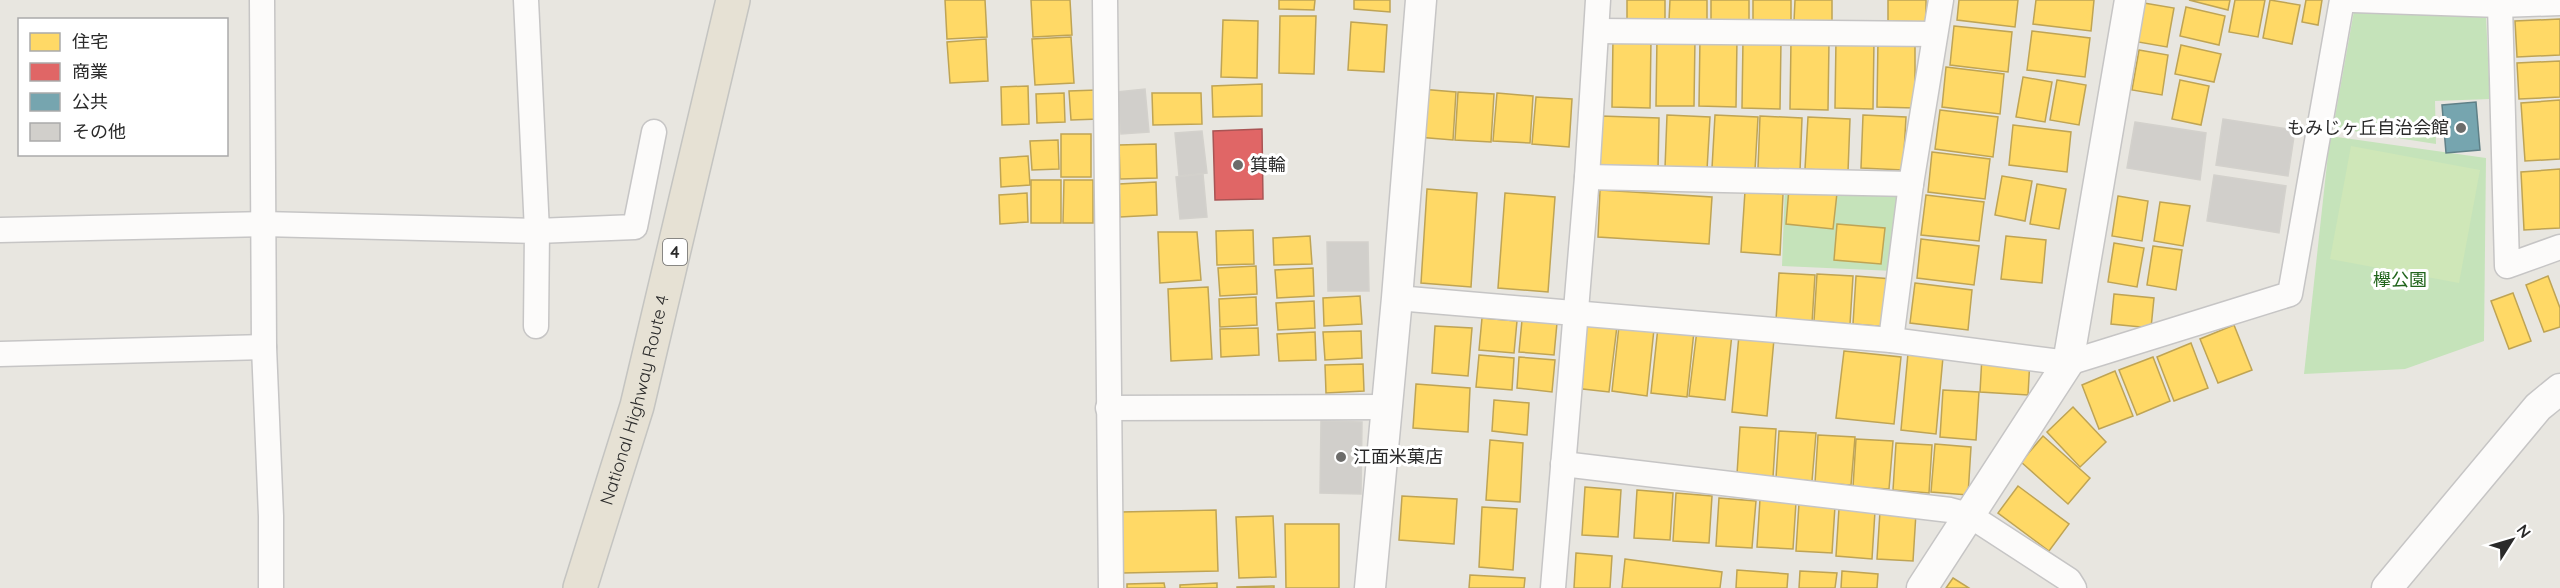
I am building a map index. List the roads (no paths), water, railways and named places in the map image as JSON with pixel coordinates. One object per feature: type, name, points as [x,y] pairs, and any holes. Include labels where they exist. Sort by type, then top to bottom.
[{"type":"highway","name":"National Highway Route 4","points":[[580,588],[637,406],[733,0]]},
{"type":"street","points":[[262,0],[264,347],[271,516],[271,588]]},
{"type":"street","points":[[526,0],[537,231],[536,326]]},
{"type":"street","points":[[1105,0],[1111,588]]},
{"type":"street","points":[[1370,588],[1397,298],[1421,0]]},
{"type":"street","points":[[1553,588],[1587,177],[1598,0]]},
{"type":"street","points":[[1891,340],[1911,184],[1941,0]]},
{"type":"street","points":[[1922,588],[2068,363],[2130,0]]},
{"type":"street","points":[[1397,298],[1891,340],[2068,363],[2290,294],[2342,0]]},
{"type":"street","points":[[2353,0],[2500,5],[2560,3]]},
{"type":"street","points":[[2500,5],[2507,266],[2560,247]]},
{"type":"street","points":[[1597,31],[1935,34]]},
{"type":"street","points":[[0,230],[263,224],[537,231],[635,227],[654,132]]},
{"type":"street","points":[[1587,177],[1911,184]]},
{"type":"street","points":[[0,354],[264,347]]},
{"type":"street","points":[[2387,588],[2538,407],[2560,389]]},
{"type":"street","points":[[1108,408],[1387,407]]},
{"type":"street","points":[[1563,464],[1939,508],[1969,515],[2068,580],[2074,588]]},
{"type":"place","name":"もみじヶ丘自治会館","points":[[2461,128]]},
{"type":"place","name":"箕輪","points":[[1238,165]]},
{"type":"place","name":"江面米菓店","points":[[1341,457]]},
{"type":"park label","name":"欅公園","points":[[2400,280]]}]
